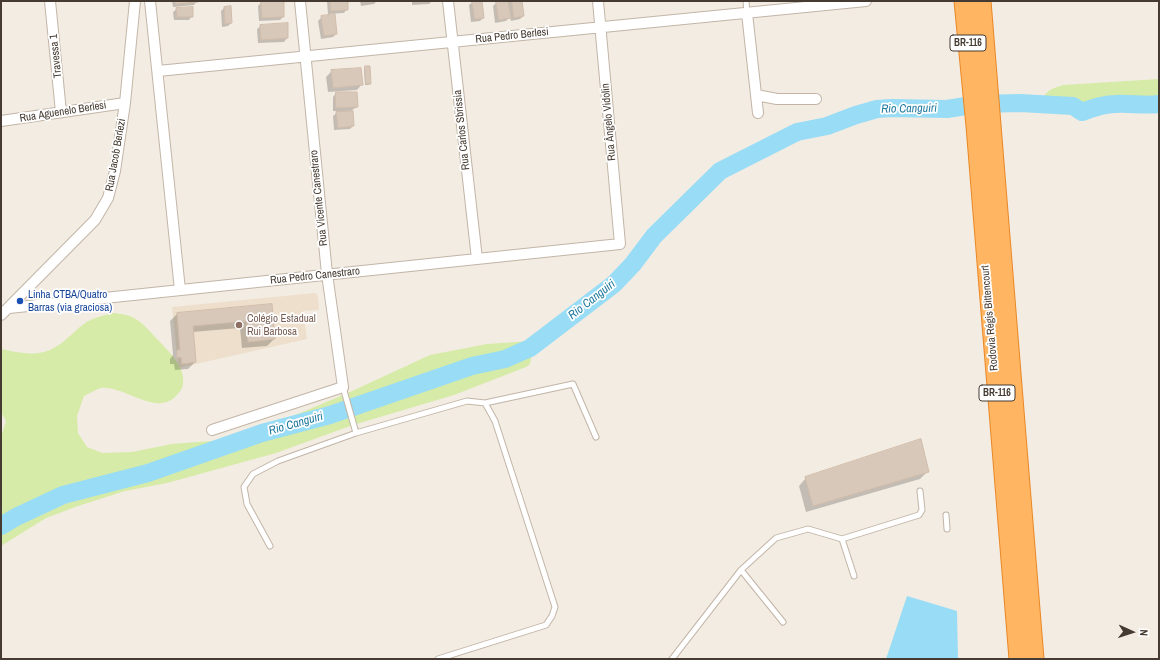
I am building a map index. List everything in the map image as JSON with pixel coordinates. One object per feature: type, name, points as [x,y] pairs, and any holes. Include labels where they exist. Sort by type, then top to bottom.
[{"type":"highway","name":"Rodovia Régis Bittencourt","points":[[964,1],[980,85]]},
{"type":"highway","name":"Rodovia Régis Bittencourt","points":[[981,1],[980,85],[1019,659]]},
{"type":"highway","name":"Rodovia Régis Bittencourt","points":[[983,126],[1034,659]]},
{"type":"street","name":"Travessa 1","points":[[50,1],[61,112]]},
{"type":"street","name":"Rua Jacob Berlezi","points":[[1,315],[10,308],[95,220],[108,198],[115,171],[125,103],[135,1]]},
{"type":"street","points":[[150,1],[180,290]]},
{"type":"street","name":"Rua Vicente Canestraro","points":[[300,1],[327,274],[344,390]]},
{"type":"street","name":"Rua Carlos Sbrissia","points":[[448,1],[477,259]]},
{"type":"street","name":"Rua Ângelo Vidolin","points":[[598,1],[620,244]]},
{"type":"street","name":"Rua Pedro Berlesi","points":[[158,71],[866,1]]},
{"type":"street","points":[[747,13],[758,113]]},
{"type":"street","points":[[756,95],[777,99],[816,100]]},
{"type":"street","name":"Rua Aguenelo Berlesi","points":[[1,122],[125,103]]},
{"type":"street","name":"Rua Pedro Canestraro","points":[[10,308],[620,244]]},
{"type":"street","points":[[212,430],[344,390]]},
{"type":"lane","points":[[746,1],[747,13]]},
{"type":"lane","points":[[270,546],[247,504],[244,488],[253,474],[278,461],[356,434],[467,400],[485,403],[573,384],[596,437]]},
{"type":"lane","points":[[344,390],[356,434]]},
{"type":"lane","points":[[438,659],[546,625],[552,616],[555,607],[495,421],[485,403]]},
{"type":"lane","points":[[672,659],[741,570],[776,538],[808,529],[842,539],[919,515],[922,510],[920,491]]},
{"type":"lane","points":[[946,515],[948,529]]},
{"type":"lane","points":[[842,539],[854,576]]},
{"type":"lane","points":[[741,570],[783,622]]},
{"type":"shaded area","name":"Colégio Estadual Rui Barbosa","points":[[315,293],[318,296],[319,310],[303,311],[307,339],[178,368],[172,307]]},
{"type":"green space","points":[[1159,79],[1159,109],[1083,110],[1040,107],[1048,92],[1063,85]]},
{"type":"green space","points":[[112,313],[132,317],[141,323],[176,360],[182,373],[183,381],[182,389],[168,402],[150,402],[110,388],[101,388],[84,396],[77,416],[78,433],[87,447],[102,453],[132,452],[172,444],[224,440],[260,430],[350,392],[430,355],[487,344],[532,341],[533,348],[530,364],[526,367],[454,395],[353,425],[276,453],[167,483],[125,491],[78,506],[46,518],[1,546],[1,437],[6,421],[1,412],[1,349],[29,354],[45,352],[58,346],[85,323],[94,318]]},
{"type":"water","points":[[907,596],[957,611],[958,659],[886,659]]},
{"type":"building","points":[[175,1],[198,1],[198,2],[176,4]]},
{"type":"building","points":[[261,1],[284,1],[284,17],[262,18]]},
{"type":"building","points":[[330,1],[348,1],[348,10],[331,11]]},
{"type":"building","points":[[472,1],[482,1],[484,18],[475,19]]},
{"type":"building","points":[[496,1],[508,1],[511,18],[499,20]]},
{"type":"building","points":[[512,1],[522,1],[524,16],[514,18]]},
{"type":"building","points":[[231,6],[232,23],[225,24],[224,7]]},
{"type":"building","points":[[193,7],[193,17],[177,17],[176,8]]},
{"type":"building","points":[[335,14],[337,34],[324,36],[321,16]]},
{"type":"building","points":[[288,23],[288,38],[261,40],[260,25]]},
{"type":"building","points":[[365,66],[370,66],[371,84],[366,84]]},
{"type":"building","points":[[361,68],[363,85],[333,88],[331,70]]},
{"type":"building","points":[[336,92],[357,92],[358,107],[336,108]]},
{"type":"building","points":[[353,111],[354,126],[338,128],[336,112]]},
{"type":"building","points":[[272,304],[275,339],[248,342],[247,321],[193,326],[196,362],[182,364],[181,357],[177,358],[177,350],[180,350],[177,313]]},
{"type":"building","points":[[921,439],[929,472],[813,506],[805,477]]},
{"type":"waterway","name":"Rio Canguiri","points":[[1,526],[16,517],[63,495],[148,473],[262,433],[330,415],[472,366],[505,359],[530,348],[614,284],[633,264],[654,236],[720,171],[797,132],[827,126],[877,109],[947,109],[978,104],[1020,103],[1073,106],[1082,112],[1098,106],[1111,104],[1159,104]]},
{"type":"place","name":"Linha CTBA/Quatro Barras (via graciosa)","points":[[20,301]]},
{"type":"place","name":"Colégio Estadual Rui Barbosa","points":[[239,325]]}]
